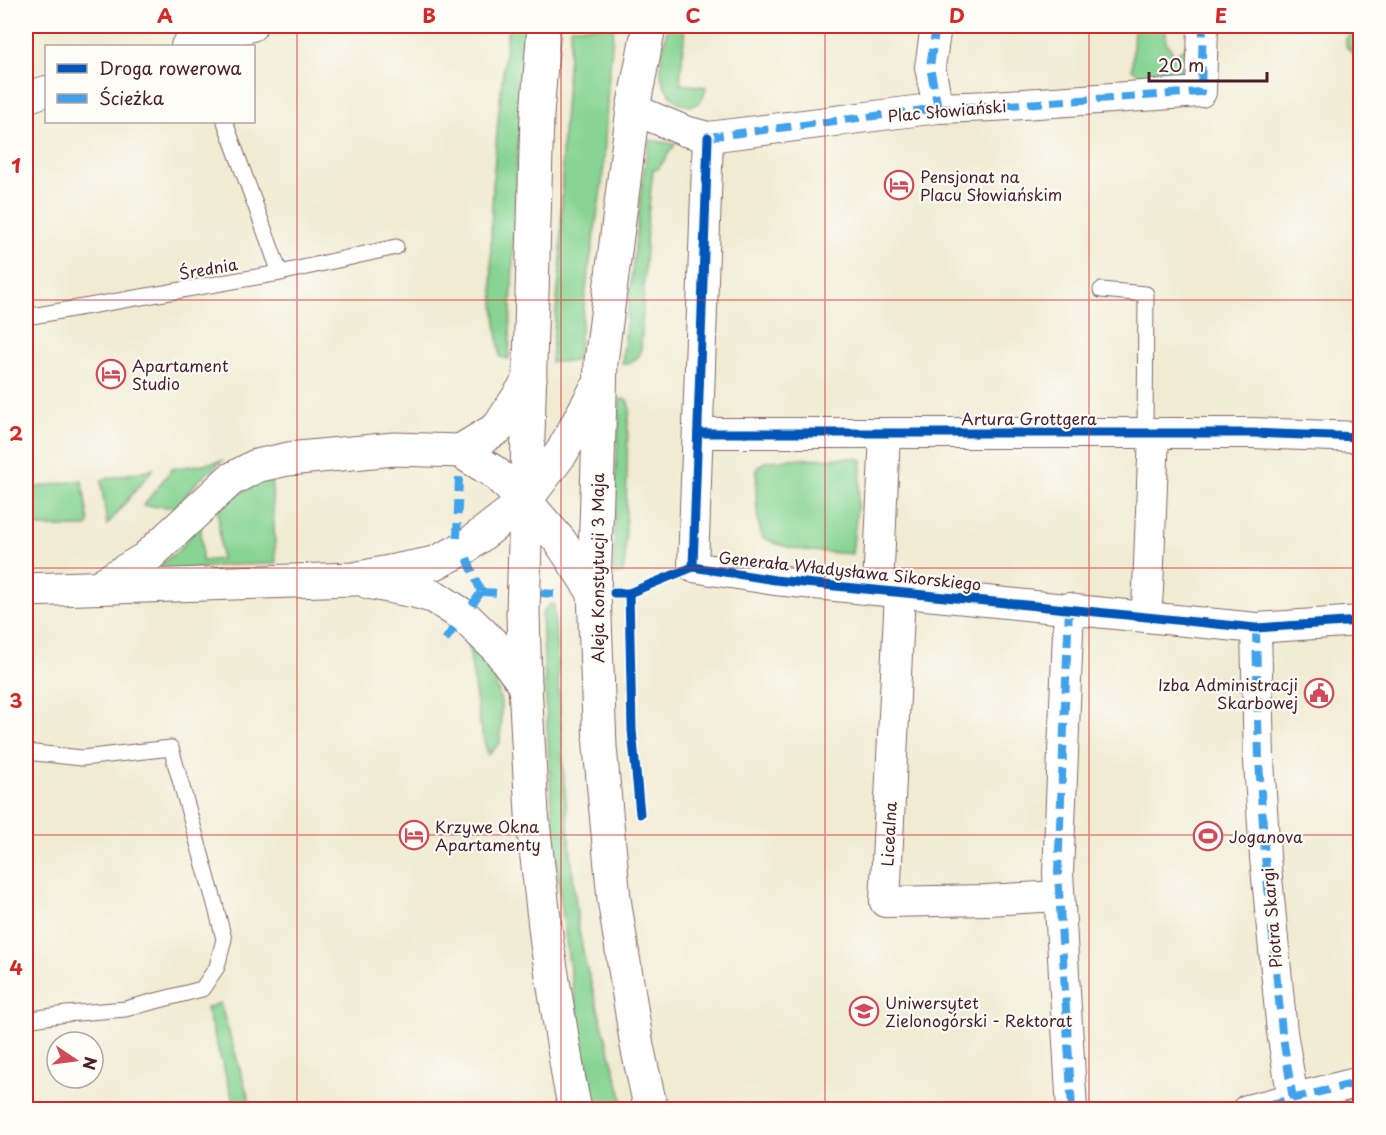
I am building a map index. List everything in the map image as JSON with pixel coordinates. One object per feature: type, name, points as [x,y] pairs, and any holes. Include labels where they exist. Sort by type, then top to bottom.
[{"type":"main road","points":[[544,26],[537,116],[522,593],[532,814],[547,944],[568,1080],[575,1110]]},
{"type":"main road","name":"Aleja Konstytucji 3 Maja","points":[[649,26],[633,110],[599,384],[594,593],[600,747],[614,899],[637,1046],[651,1110]]},
{"type":"main road","points":[[460,452],[498,428],[530,379]]},
{"type":"main road","points":[[26,590],[354,579],[435,563],[463,549],[525,501],[562,452],[599,384]]},
{"type":"main road","points":[[98,587],[145,559],[230,480],[256,466],[288,459],[394,449],[460,452],[494,472],[525,501],[560,540],[594,593]]},
{"type":"main road","points":[[354,579],[435,597],[464,616],[499,650],[525,685]]},
{"type":"street","points":[[936,26],[930,67],[938,108]]},
{"type":"street","name":"Plac Słowiański","points":[[633,110],[685,131],[708,137],[938,108],[1201,92],[1203,26]]},
{"type":"street","points":[[196,45],[243,27]]},
{"type":"street","points":[[26,98],[45,91]]},
{"type":"street","name":"Generała Władysława Sikorskiego","points":[[708,137],[693,567],[775,580],[1256,628],[1360,621]]},
{"type":"street","name":"Artura Grottgera","points":[[698,433],[1252,433],[1360,437]]},
{"type":"street","name":"Licealna","points":[[885,433],[889,591],[885,902],[1059,896]]},
{"type":"street","points":[[1146,617],[1150,433]]},
{"type":"street","points":[[1069,608],[1058,873],[1072,1110]]},
{"type":"street","name":"Piotra Skargi","points":[[1256,628],[1259,761],[1265,857],[1282,1032],[1293,1099]]},
{"type":"street","points":[[1247,1110],[1360,1082]]},
{"type":"lane","points":[[225,123],[280,273]]},
{"type":"lane","name":"Średnia","points":[[26,318],[280,273],[396,247]]},
{"type":"lane","points":[[1101,290],[1146,294],[1150,433]]},
{"type":"lane","points":[[26,752],[82,758],[171,748],[224,939],[217,967],[202,989],[125,1009],[26,1020]]},
{"type":"green space","points":[[508,26],[529,26],[517,163],[509,359],[500,357],[491,251],[494,166]]},
{"type":"green space","points":[[614,26],[603,177],[577,361],[551,362],[561,261],[562,149],[571,27]]},
{"type":"green space","points":[[668,26],[685,26],[680,84],[706,87],[703,97],[692,106],[672,97],[663,82],[661,61]]},
{"type":"green space","points":[[1134,26],[1166,26],[1166,42],[1174,55],[1191,44],[1193,64],[1173,83],[1152,84],[1132,69]]},
{"type":"green space","points":[[1350,34],[1360,35],[1360,62],[1346,46],[1346,39]]},
{"type":"green space","points":[[649,140],[675,144],[658,169],[653,170],[647,224],[641,348],[639,356],[628,364],[622,363],[642,182]]},
{"type":"green space","points":[[620,399],[627,400],[630,410],[625,561],[623,573],[614,575],[615,486]]},
{"type":"green space","points":[[854,458],[862,462],[852,554],[795,549],[762,537],[757,511],[757,468],[764,462],[787,459]]},
{"type":"green space","points":[[222,461],[199,480],[176,507],[143,506],[172,469]]},
{"type":"green space","points":[[153,469],[107,525],[101,480]]},
{"type":"green space","points":[[271,475],[276,564],[200,568],[150,578],[159,566],[180,549],[201,522],[202,561],[221,559],[218,506]]},
{"type":"green space","points":[[82,480],[89,523],[87,527],[26,527],[26,489]]},
{"type":"green space","points":[[550,604],[554,604],[564,782],[578,926],[585,961],[625,1109],[594,1109],[568,959],[555,846],[547,735],[542,613]]},
{"type":"green space","points":[[468,640],[485,660],[500,696],[500,743],[488,755],[480,726]]},
{"type":"green space","points":[[220,1003],[252,1109],[236,1109],[233,1100],[206,1008]]},
{"type":"marked path","points":[[936,26],[930,67],[938,108]]},
{"type":"marked path","points":[[708,137],[938,108],[1201,92],[1203,26]]},
{"type":"marked path","points":[[457,538],[459,476]]},
{"type":"marked path","points":[[467,558],[481,592]]},
{"type":"marked path","points":[[481,592],[502,593]]},
{"type":"marked path","points":[[472,605],[481,592]]},
{"type":"marked path","points":[[541,593],[554,594]]},
{"type":"marked path","points":[[1069,608],[1058,873],[1072,1110]]},
{"type":"marked path","points":[[445,640],[454,628]]},
{"type":"marked path","points":[[1256,628],[1259,761],[1265,857],[1282,1032],[1293,1099]]},
{"type":"marked path","points":[[1247,1110],[1360,1082]]},
{"type":"cycle path","points":[[708,137],[693,567],[775,580],[1256,628],[1360,621]]},
{"type":"cycle path","points":[[698,433],[1252,433],[1360,437]]},
{"type":"cycle path","points":[[614,593],[629,593],[693,567]]},
{"type":"cycle path","points":[[629,593],[632,730],[640,814]]},
{"type":"place","name":"Pensjonat na Placu Słowiańskim","points":[[899,185]]},
{"type":"place","name":"Apartament Studio","points":[[111,374]]},
{"type":"place","name":"Izba Administracji Skarbowej","points":[[1319,693]]},
{"type":"place","name":"Krzywe Okna Apartamenty","points":[[414,835]]},
{"type":"place","name":"Joganova","points":[[1208,836]]},
{"type":"place","name":"Uniwersytet Zielonogórski - Rektorat","points":[[864,1011]]}]
